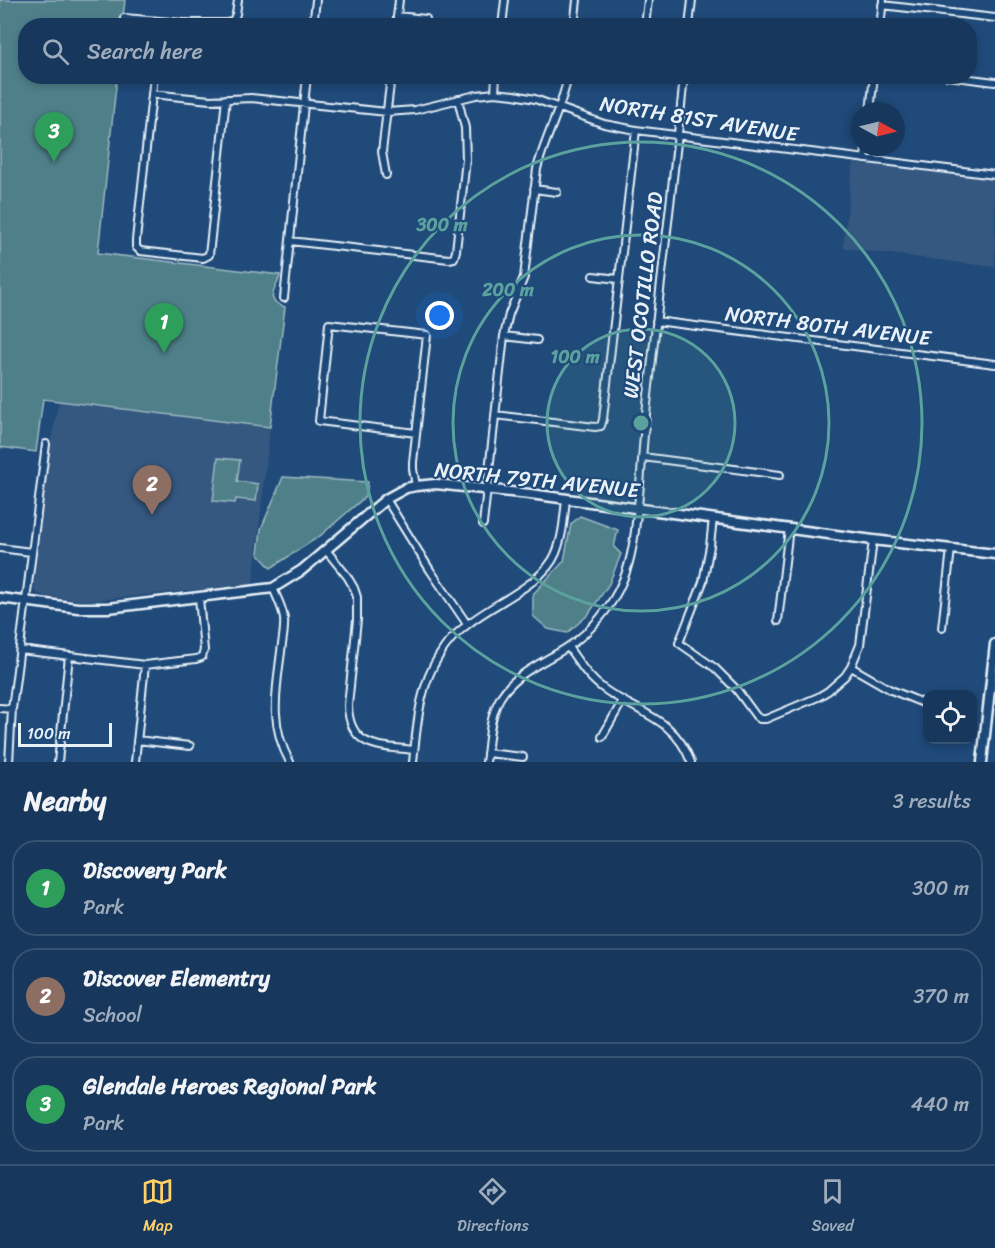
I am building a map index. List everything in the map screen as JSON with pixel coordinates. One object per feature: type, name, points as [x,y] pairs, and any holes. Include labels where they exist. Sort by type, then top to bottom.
[{"type":"street","points":[[234,18],[237,0]]},
{"type":"street","points":[[314,18],[316,0]]},
{"type":"street","points":[[399,0],[397,16],[416,18]]},
{"type":"street","points":[[503,18],[505,0]]},
{"type":"street","points":[[575,18],[577,0]]},
{"type":"street","points":[[646,18],[648,0]]},
{"type":"street","points":[[690,18],[692,0]]},
{"type":"street","points":[[881,18],[883,2],[995,18]]},
{"type":"street","points":[[977,80],[995,82]]},
{"type":"street","points":[[153,84],[136,247],[140,251],[203,258],[209,255],[226,99]]},
{"type":"street","points":[[284,298],[307,84]]},
{"type":"street","points":[[386,175],[382,152],[390,84]]},
{"type":"street","points":[[495,93],[496,84]]},
{"type":"street","points":[[483,524],[504,336],[509,314],[524,277],[534,189],[541,152],[566,84]]},
{"type":"street","name":"WEST OCOTILLO ROAD","points":[[486,762],[491,718],[502,694],[510,684],[568,647],[597,621],[606,610],[626,572],[633,547],[638,509],[656,321],[683,84]]},
{"type":"street","points":[[871,102],[873,84]]},
{"type":"street","name":"NORTH 81ST AVENUE","points":[[152,94],[193,99],[251,98],[387,112],[415,110],[476,95],[495,93],[525,96],[604,124],[636,130],[995,175]]},
{"type":"street","points":[[290,241],[454,258],[466,159],[465,128],[458,99]]},
{"type":"street","points":[[495,415],[601,426],[636,130]]},
{"type":"street","points":[[534,189],[557,192]]},
{"type":"street","points":[[593,276],[618,279]]},
{"type":"street","name":"NORTH 80TH AVENUE","points":[[656,321],[995,364]]},
{"type":"street","points":[[416,433],[319,421],[329,324],[427,336],[413,469],[417,486]]},
{"type":"street","points":[[504,336],[537,340]]},
{"type":"street","points":[[9,762],[12,709],[46,444]]},
{"type":"street","points":[[642,457],[780,475]]},
{"type":"street","name":"NORTH 79TH AVENUE","points":[[0,598],[108,608],[273,588],[302,570],[386,499],[406,489],[436,484],[995,554]]},
{"type":"street","points":[[386,499],[467,624]]},
{"type":"street","points":[[413,762],[422,699],[439,655],[467,624],[528,584],[548,567],[560,541],[566,499]]},
{"type":"street","points":[[713,518],[704,582],[679,643],[715,668],[737,690],[760,719],[818,697],[845,676],[851,667],[860,645],[873,540]]},
{"type":"street","points":[[778,621],[789,528]]},
{"type":"street","points":[[0,548],[32,552]]},
{"type":"street","points":[[942,628],[951,549]]},
{"type":"street","points":[[326,550],[347,576],[357,597],[357,620],[348,705],[350,725],[354,733],[368,743],[414,750]]},
{"type":"street","points":[[273,588],[282,610],[284,627],[276,722],[278,736],[290,762]]},
{"type":"street","points":[[20,650],[145,665],[196,659],[202,657],[204,650],[199,597]]},
{"type":"street","points":[[982,762],[995,644]]},
{"type":"street","points":[[568,647],[589,676],[604,689],[666,726],[679,739],[691,762]]},
{"type":"street","points":[[58,762],[69,656]]},
{"type":"street","points":[[135,762],[145,665]]},
{"type":"street","points":[[851,667],[891,690],[923,703]]},
{"type":"street","points":[[602,737],[623,700]]},
{"type":"street","points":[[0,708],[12,709]]},
{"type":"street","points":[[137,740],[190,747]]},
{"type":"street","points":[[488,753],[523,757]]},
{"type":"shaded area","points":[[853,163],[995,180],[995,267],[843,248]]},
{"type":"shaded area","points":[[59,401],[270,427],[253,584],[97,600],[44,596],[36,592],[34,588],[50,445]]},
{"type":"green space","points":[[0,0],[125,0],[123,18],[18,18],[18,84],[116,84],[98,253],[280,275],[273,298],[285,307],[270,427],[43,399],[36,452],[0,447]]},
{"type":"green space","points":[[218,458],[240,460],[237,481],[258,484],[256,501],[236,499],[235,503],[213,501]]},
{"type":"green space","points":[[283,477],[368,482],[366,496],[320,536],[271,568],[258,554],[261,529]]},
{"type":"green space","points":[[580,516],[618,530],[614,547],[621,554],[609,584],[588,615],[567,633],[548,629],[533,616],[533,594],[564,561],[571,524]]},
{"type":"place","name":"Glendale Heroes Regional Park","points":[[54,162]]},
{"type":"place","name":"Discovery Park","points":[[164,353]]},
{"type":"place","name":"Discover Elementry","points":[[152,515]]}]
